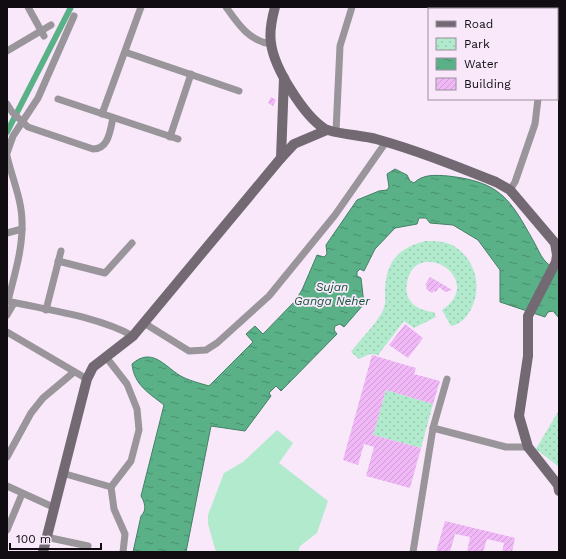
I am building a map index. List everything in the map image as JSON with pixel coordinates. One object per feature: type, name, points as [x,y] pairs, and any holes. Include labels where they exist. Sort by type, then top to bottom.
[{"type":"main road","points":[[276,7],[271,27],[271,44],[284,78],[294,96],[318,124],[331,130],[386,142],[490,179],[510,190],[557,244],[556,262],[528,316],[528,356],[519,416],[528,447],[559,487]]},
{"type":"main road","points":[[281,158],[284,78]]},
{"type":"main road","points":[[43,552],[53,507],[87,379],[93,367],[133,336],[294,144],[331,130]]},
{"type":"street","points":[[28,7],[43,34]]},
{"type":"street","points":[[102,114],[141,7]]},
{"type":"street","points":[[226,7],[250,36],[260,42],[271,44]]},
{"type":"street","points":[[331,130],[340,46],[352,7]]},
{"type":"street","points":[[558,17],[559,7]]},
{"type":"street","points":[[7,153],[13,136],[23,123],[38,98],[74,16]]},
{"type":"street","points":[[7,51],[43,34],[51,25]]},
{"type":"street","points":[[124,52],[239,91]]},
{"type":"street","points":[[170,137],[191,74]]},
{"type":"street","points":[[58,99],[178,140]]},
{"type":"street","points":[[510,190],[515,182],[535,124],[538,100]]},
{"type":"street","points":[[7,104],[12,112],[28,127],[93,149],[98,149],[106,144],[114,118]]},
{"type":"street","points":[[144,323],[189,351],[206,350],[217,343],[269,296],[335,215],[386,142]]},
{"type":"street","points":[[7,156],[19,200],[22,229],[22,242],[7,315]]},
{"type":"street","points":[[7,234],[22,229]]},
{"type":"street","points":[[58,261],[105,273],[132,243]]},
{"type":"street","points":[[46,310],[61,251]]},
{"type":"street","points":[[10,302],[94,320],[124,330],[133,336]]},
{"type":"street","points":[[7,332],[87,379]]},
{"type":"street","points":[[106,357],[127,384],[137,410],[139,430],[131,461],[110,487],[114,509],[125,534],[123,552]]},
{"type":"street","points":[[7,457],[31,413],[43,398],[74,372]]},
{"type":"street","points":[[413,552],[434,428],[447,379]]},
{"type":"street","points":[[434,428],[506,447],[528,447]]},
{"type":"street","points":[[62,473],[110,487]]},
{"type":"street","points":[[7,486],[53,507]]},
{"type":"street","points":[[7,530],[22,494]]},
{"type":"street","points":[[46,537],[88,546]]},
{"type":"green space","points":[[425,241],[442,242],[452,245],[466,257],[471,265],[475,273],[476,291],[475,300],[469,312],[461,322],[451,326],[442,310],[454,298],[457,286],[453,275],[445,267],[434,262],[422,263],[413,269],[407,283],[407,295],[413,304],[422,310],[434,312],[436,317],[414,328],[404,321],[378,355],[370,354],[359,359],[351,352],[381,315],[385,303],[386,281],[391,265],[395,258],[407,248]]},
{"type":"green space","points":[[386,390],[433,404],[421,448],[373,435]]},
{"type":"green space","points":[[559,410],[559,467],[536,449]]},
{"type":"green space","points":[[277,430],[293,443],[279,463],[328,501],[317,533],[300,546],[298,552],[216,552],[208,524],[208,515],[224,473],[243,462]]},
{"type":"water","name":"Sujan Ganga Neher","points":[[395,169],[407,175],[410,181],[414,183],[421,178],[434,175],[448,176],[480,183],[492,188],[502,195],[518,214],[541,256],[549,265],[559,271],[559,318],[553,311],[548,312],[545,317],[500,302],[500,270],[478,240],[453,225],[430,223],[426,218],[419,218],[417,224],[395,228],[375,249],[364,271],[360,269],[357,272],[357,276],[361,278],[364,304],[344,327],[340,324],[335,326],[334,330],[337,334],[281,391],[276,386],[269,393],[271,396],[245,431],[211,426],[186,552],[133,552],[141,516],[145,509],[141,496],[164,405],[139,383],[133,371],[132,364],[139,359],[151,357],[157,359],[182,377],[209,386],[253,342],[246,334],[255,326],[263,334],[295,301],[302,290],[317,255],[324,257],[327,254],[326,245],[357,200],[379,191],[387,190],[389,187],[387,174]]},
{"type":"building","points":[[271,97],[276,100],[273,106],[268,103]]},
{"type":"building","points":[[430,277],[452,290],[445,292],[439,287],[436,292],[434,291],[432,293],[426,289],[427,286],[425,285]]},
{"type":"building","points":[[405,324],[423,338],[408,358],[389,345]]},
{"type":"building","points":[[372,355],[416,368],[414,374],[440,381],[433,404],[386,390],[373,435],[421,448],[410,488],[366,476],[374,447],[364,444],[358,465],[343,460]]},
{"type":"building","points":[[445,521],[515,538],[512,552],[502,552],[504,543],[487,539],[483,552],[467,552],[470,537],[455,534],[450,552],[436,552]]},
{"type":"waterway","points":[[7,132],[71,7]]}]
